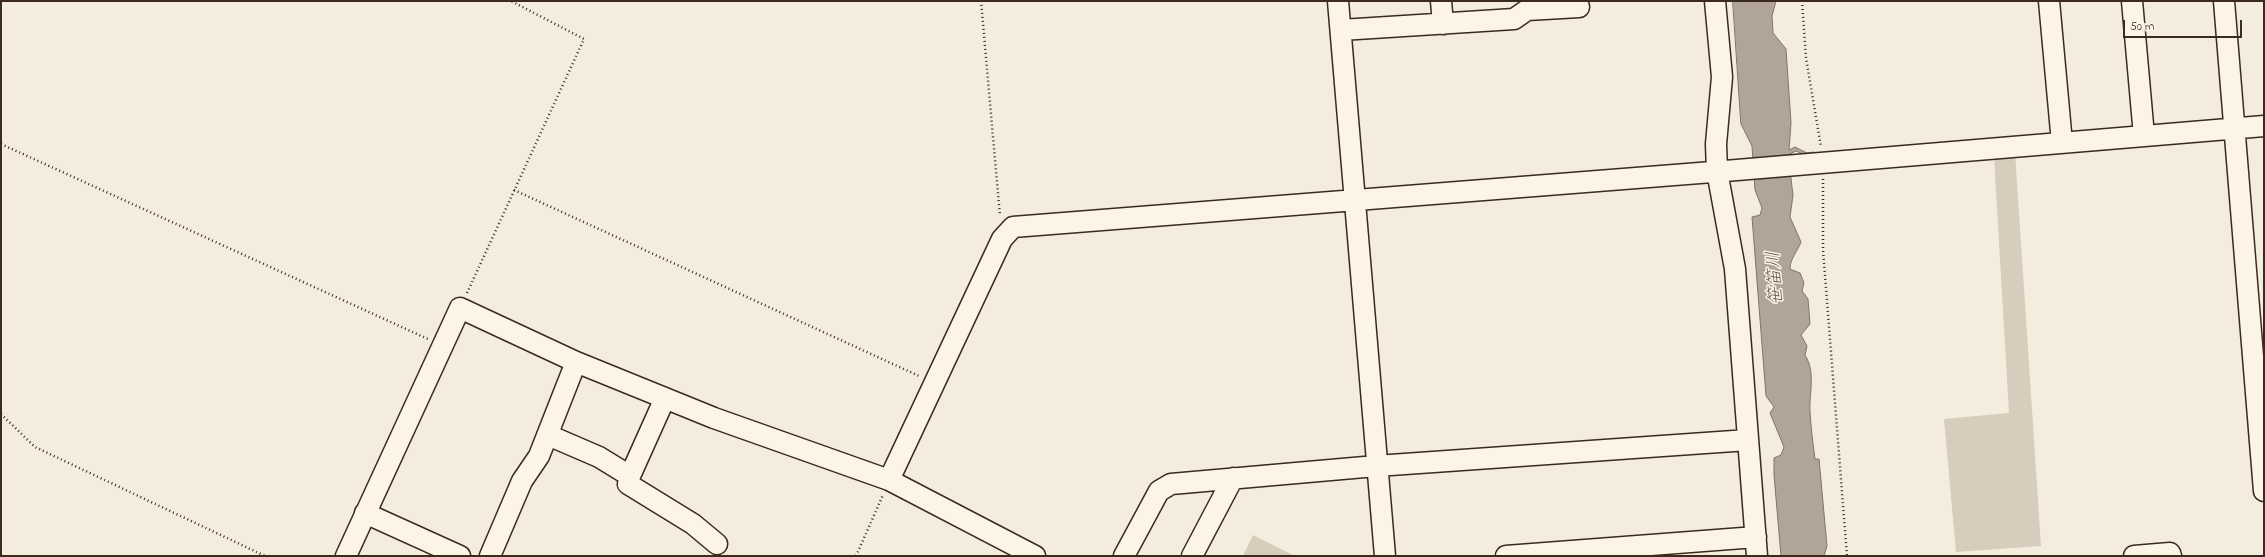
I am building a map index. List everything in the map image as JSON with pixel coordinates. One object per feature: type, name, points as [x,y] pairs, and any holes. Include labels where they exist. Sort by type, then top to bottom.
[{"type":"street","points":[[1338,1],[1376,466],[1385,556]]},
{"type":"street","points":[[1441,1],[1443,24]]},
{"type":"street","points":[[1506,556],[1756,546],[1735,269],[1716,144],[1722,77],[1715,1]]},
{"type":"street","points":[[2049,1],[2062,143]]},
{"type":"street","points":[[2132,1],[2144,136]]},
{"type":"street","points":[[2224,1],[2264,491]]},
{"type":"street","points":[[1341,30],[1514,18],[1527,10],[1580,7]]},
{"type":"street","points":[[889,480],[1002,239],[1013,227],[1355,198],[1721,171],[2264,126]]},
{"type":"street","points":[[346,556],[460,308],[576,362],[714,418],[889,480],[1035,556]]},
{"type":"street","points":[[490,556],[522,481],[539,456],[576,362]]},
{"type":"street","points":[[665,398],[630,476],[628,484],[693,524],[717,544]]},
{"type":"street","points":[[548,435],[598,457],[630,476]]},
{"type":"street","points":[[1124,556],[1159,491],[1170,484],[1376,466],[1748,440]]},
{"type":"street","points":[[1192,556],[1232,478]]},
{"type":"street","points":[[365,513],[460,556]]},
{"type":"street","points":[[2134,556],[2170,553],[2171,556]]},
{"type":"path","points":[[460,308],[584,39],[511,1]]},
{"type":"path","points":[[981,1],[1002,239]]},
{"type":"path","points":[[1802,1],[1806,58],[1823,162],[1823,250],[1848,556]]},
{"type":"path","points":[[1,144],[442,346]]},
{"type":"path","points":[[514,190],[935,383]]},
{"type":"path","points":[[1,414],[35,447],[265,556]]},
{"type":"path","points":[[856,556],[889,480]]},
{"type":"shaded area","points":[[2015,152],[2041,546],[1956,552],[1944,419],[2009,413],[1994,157]]},
{"type":"shaded area","points":[[1253,535],[1295,556],[1243,556]]},
{"type":"water","name":"笹笛川","points":[[1733,1],[1776,1],[1772,16],[1773,33],[1786,49],[1791,123],[1789,150],[1795,147],[1807,153],[1814,152],[1815,155],[1805,155],[1796,151],[1788,155],[1793,195],[1790,217],[1801,242],[1792,259],[1790,269],[1800,273],[1804,283],[1802,291],[1808,299],[1810,324],[1801,335],[1807,346],[1805,355],[1811,375],[1810,418],[1815,459],[1819,459],[1827,546],[1824,556],[1781,556],[1774,475],[1774,458],[1781,455],[1784,447],[1770,413],[1774,407],[1766,396],[1752,217],[1760,215],[1762,208],[1755,190],[1752,146],[1741,124]]}]
